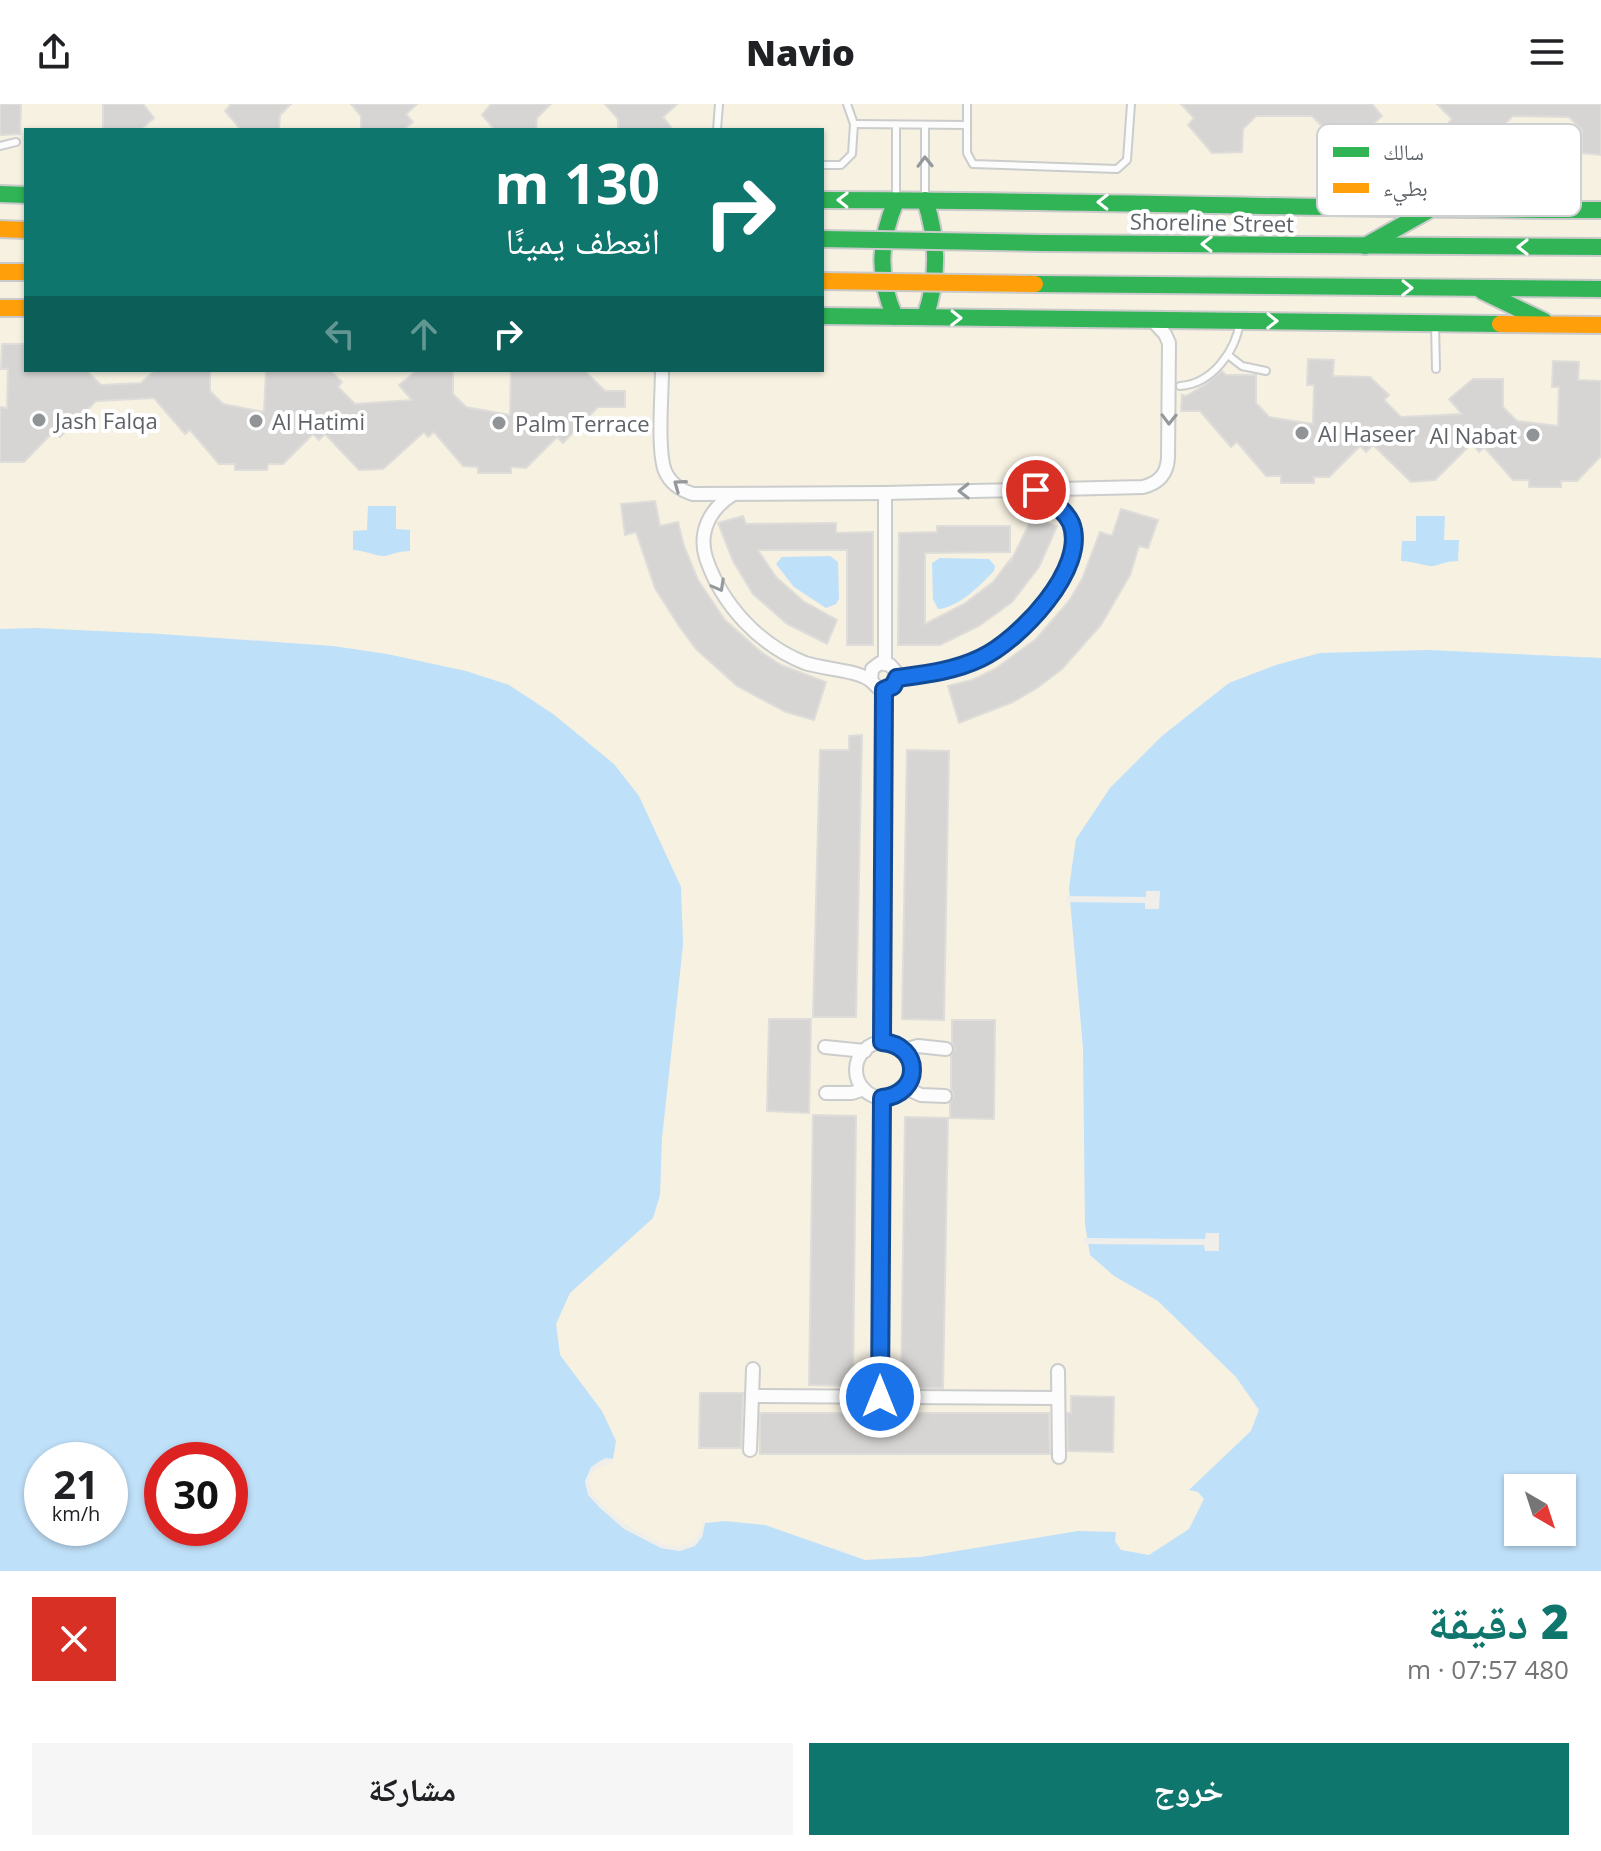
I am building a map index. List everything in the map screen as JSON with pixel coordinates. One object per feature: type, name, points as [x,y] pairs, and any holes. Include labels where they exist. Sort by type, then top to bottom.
[{"type":"street","points":[[0,194],[24,195]]},
{"type":"street","points":[[824,200],[1317,207]]},
{"type":"street","points":[[925,200],[935,233],[937,267],[925,317]]},
{"type":"street","points":[[895,317],[881,279],[880,259],[881,239],[896,201]]},
{"type":"street","points":[[1581,212],[1601,219]]},
{"type":"street","points":[[1364,246],[1419,216]]},
{"type":"street","points":[[0,229],[24,230]]},
{"type":"street","name":"Shoreline Street","points":[[824,239],[1601,247]]},
{"type":"street","points":[[0,272],[24,272]]},
{"type":"street","points":[[824,281],[1601,289]]},
{"type":"street","points":[[1477,289],[1550,324]]},
{"type":"street","points":[[0,308],[24,308]]},
{"type":"street","points":[[824,316],[1601,325]]},
{"type":"street","points":[[662,372],[662,456],[666,473],[684,491],[702,495],[732,495],[1143,487],[1158,481],[1168,458],[1169,343],[1152,320]]},
{"type":"street","points":[[897,678],[948,670],[984,657],[1017,636],[1043,608],[1070,556],[1074,534],[1065,513],[1036,490]]},
{"type":"street","points":[[885,493],[885,663]]},
{"type":"street","points":[[732,495],[713,511],[703,542],[710,569],[729,603],[755,633],[806,663],[871,681],[884,690],[893,686],[897,678],[894,668],[885,663]]},
{"type":"street","points":[[871,681],[872,669],[885,663]]},
{"type":"street","points":[[882,1042],[884,690]]},
{"type":"street","points":[[882,1042],[904,1050],[911,1061],[912,1070],[905,1088],[891,1097],[882,1098],[864,1089],[857,1070],[858,1060],[865,1051],[882,1042]]},
{"type":"street","points":[[904,1050],[918,1046],[946,1049]]},
{"type":"street","points":[[825,1047],[865,1051]]},
{"type":"street","points":[[905,1088],[921,1095],[945,1096]]},
{"type":"street","points":[[826,1093],[852,1093],[864,1089]]},
{"type":"street","points":[[880,1397],[882,1098]]},
{"type":"street","points":[[750,1450],[753,1369]]},
{"type":"street","points":[[1058,1371],[1059,1457]]},
{"type":"street","points":[[752,1396],[1058,1398]]},
{"type":"lane","points":[[717,128],[719,104]]},
{"type":"lane","points":[[824,165],[841,165],[850,158],[854,148],[854,124],[847,104]]},
{"type":"lane","points":[[967,104],[968,158],[977,165],[1117,169],[1127,160],[1131,104]]},
{"type":"lane","points":[[854,124],[967,125]]},
{"type":"lane","points":[[896,125],[896,201]]},
{"type":"lane","points":[[925,125],[925,200]]},
{"type":"lane","points":[[0,146],[16,142]]},
{"type":"lane","points":[[1180,386],[1201,381],[1228,355],[1237,339],[1240,321]]},
{"type":"lane","points":[[1435,323],[1436,369]]},
{"type":"lane","points":[[1228,355],[1242,366],[1266,371]]},
{"type":"sand","points":[[0,104],[1601,104],[1601,658],[1427,650],[1320,653],[1276,665],[1229,683],[1162,736],[1076,839],[1069,888],[1083,1048],[1085,1224],[1114,1276],[1158,1301],[1236,1377],[1259,1410],[1251,1430],[1190,1489],[1198,1491],[1204,1498],[1189,1529],[1149,1555],[1002,1543],[920,1557],[865,1560],[837,1548],[702,1537],[680,1551],[661,1548],[600,1508],[585,1482],[591,1467],[578,1380],[560,1354],[556,1324],[570,1293],[653,1218],[660,1195],[662,1138],[683,945],[681,886],[660,843],[585,739],[509,685],[264,640],[36,628],[0,629]]},
{"type":"water","points":[[368,506],[396,506],[396,529],[410,530],[410,551],[382,556],[353,550],[353,531],[367,530]]},
{"type":"water","points":[[1416,516],[1445,516],[1444,540],[1459,540],[1458,561],[1431,566],[1401,561],[1402,541],[1416,541]]},
{"type":"water","points":[[830,556],[838,562],[839,599],[836,604],[826,608],[794,587],[776,564],[782,557]]},
{"type":"water","points":[[940,558],[989,559],[995,566],[994,571],[969,595],[938,609],[933,599],[932,563]]},
{"type":"water","points":[[0,629],[161,634],[333,646],[466,671],[509,685],[553,714],[614,764],[639,796],[681,887],[683,945],[662,1138],[660,1195],[653,1218],[570,1293],[556,1324],[560,1355],[602,1411],[616,1441],[613,1459],[595,1465],[585,1482],[600,1508],[661,1548],[680,1551],[702,1537],[705,1523],[725,1521],[765,1525],[865,1560],[921,1557],[1078,1531],[1116,1532],[1115,1541],[1121,1550],[1149,1555],[1189,1529],[1204,1499],[1198,1492],[1189,1490],[1251,1431],[1259,1410],[1236,1377],[1158,1301],[1114,1276],[1090,1255],[1085,1224],[1083,1048],[1069,888],[1076,839],[1110,788],[1162,736],[1229,683],[1320,653],[1427,650],[1601,658],[1601,1571],[0,1571]]},
{"type":"pier","points":[[1146,891],[1160,891],[1159,909],[1145,909],[1145,903],[1067,902],[1066,896],[1146,897]]},
{"type":"pier","points":[[1206,1233],[1219,1233],[1219,1251],[1205,1251],[1204,1245],[1084,1244],[1083,1238],[1205,1239]]},
{"type":"pier","points":[[606,1458],[613,1459],[611,1463],[594,1470],[589,1482],[592,1493],[603,1505],[627,1526],[662,1544],[680,1547],[699,1535],[704,1520],[702,1537],[695,1546],[680,1551],[661,1548],[624,1529],[600,1508],[588,1495],[585,1482],[591,1467]]},
{"type":"building","points":[[0,104],[21,104],[20,134],[0,135]]},
{"type":"building","points":[[103,104],[143,104],[154,118],[142,128],[103,128]]},
{"type":"building","points":[[231,104],[291,104],[280,115],[279,128],[239,128],[225,111]]},
{"type":"building","points":[[351,104],[417,104],[406,114],[413,122],[406,128],[361,128],[361,116]]},
{"type":"building","points":[[491,104],[551,104],[537,118],[536,128],[493,128],[482,115]]},
{"type":"building","points":[[605,104],[677,104],[663,117],[671,128],[618,128],[618,119]]},
{"type":"building","points":[[1181,104],[1372,104],[1382,116],[1373,124],[1320,124],[1312,116],[1256,116],[1243,129],[1242,152],[1212,153],[1188,125],[1194,118]]},
{"type":"building","points":[[1437,104],[1601,104],[1601,155],[1582,153],[1581,124],[1576,124],[1569,117],[1513,116],[1504,124],[1448,124],[1452,119]]},
{"type":"building","points":[[2,344],[24,344],[24,372],[88,372],[101,385],[141,383],[153,372],[210,372],[210,391],[223,404],[264,412],[266,372],[332,372],[342,382],[338,387],[355,404],[412,400],[399,385],[415,372],[453,372],[453,394],[466,407],[510,415],[511,372],[586,372],[605,391],[625,391],[625,407],[598,407],[563,443],[557,437],[526,468],[511,467],[511,473],[478,473],[478,467],[463,466],[434,432],[428,437],[424,432],[383,469],[359,470],[325,434],[319,440],[313,434],[283,464],[268,464],[267,470],[235,470],[235,464],[219,464],[190,430],[185,434],[154,398],[96,401],[60,437],[54,431],[24,462],[0,462],[0,407],[7,408],[8,369],[1,369]]},
{"type":"building","points":[[1308,359],[1334,360],[1333,376],[1370,377],[1389,395],[1384,400],[1401,417],[1462,414],[1449,399],[1473,379],[1503,379],[1503,407],[1517,421],[1558,426],[1559,387],[1552,387],[1553,361],[1579,362],[1578,380],[1601,381],[1601,456],[1577,481],[1561,481],[1561,487],[1529,487],[1529,480],[1513,480],[1484,447],[1479,452],[1472,443],[1435,480],[1411,482],[1373,445],[1366,452],[1360,446],[1329,477],[1314,477],[1314,483],[1281,483],[1281,476],[1266,476],[1237,442],[1231,447],[1200,411],[1181,411],[1182,395],[1186,396],[1206,384],[1222,371],[1226,375],[1256,375],[1256,403],[1269,417],[1313,424],[1314,385],[1307,385]]},
{"type":"building","points":[[655,501],[660,526],[678,522],[698,580],[725,620],[781,665],[826,682],[814,720],[786,712],[737,686],[696,649],[679,626],[655,588],[636,532],[625,535],[621,504]]},
{"type":"building","points":[[1121,509],[1158,520],[1148,548],[1139,546],[1130,575],[1101,625],[1062,669],[1037,688],[1013,702],[959,723],[948,686],[972,680],[995,669],[1036,639],[1069,601],[1082,579],[1100,532],[1112,536]]},
{"type":"building","points":[[743,516],[746,524],[836,523],[836,533],[873,532],[873,645],[847,645],[847,550],[758,550],[776,577],[803,601],[837,620],[827,644],[787,624],[753,594],[733,561],[718,523]]},
{"type":"building","points":[[1032,518],[1057,526],[1039,567],[1012,602],[979,626],[940,645],[898,645],[899,533],[937,532],[937,526],[1010,526],[1010,552],[925,553],[925,624],[964,604],[993,582],[1010,560],[1010,563]]},
{"type":"building","points":[[862,735],[856,1017],[813,1017],[820,750],[849,750],[849,736]]},
{"type":"building","points":[[907,750],[949,751],[944,1020],[902,1019]]},
{"type":"building","points":[[769,1019],[811,1019],[809,1113],[767,1111]]},
{"type":"building","points":[[952,1020],[995,1020],[994,1119],[950,1118],[950,1103],[954,1096],[951,1089],[951,1056],[955,1049]]},
{"type":"building","points":[[813,1115],[856,1116],[853,1386],[809,1385]]},
{"type":"building","points":[[905,1117],[948,1118],[943,1388],[901,1388]]},
{"type":"building","points":[[700,1393],[743,1393],[741,1448],[699,1448]]},
{"type":"building","points":[[1071,1396],[1114,1397],[1113,1452],[1068,1451],[1067,1413],[1071,1413]]},
{"type":"building","points":[[760,1413],[1049,1413],[1050,1454],[760,1454]]},
{"type":"traffic: fast","points":[[0,194],[24,195]]},
{"type":"traffic: fast","points":[[824,200],[1317,207]]},
{"type":"traffic: fast","points":[[925,200],[935,258],[933,287],[925,317]]},
{"type":"traffic: fast","points":[[895,317],[885,288],[882,259],[886,230],[896,201]]},
{"type":"traffic: fast","points":[[1581,210],[1601,210]]},
{"type":"traffic: fast","points":[[1365,246],[1418,216]]},
{"type":"traffic: fast","points":[[824,239],[1041,243]]},
{"type":"traffic: fast","points":[[1041,243],[1601,247]]},
{"type":"traffic: fast","points":[[1035,284],[1601,289]]},
{"type":"traffic: fast","points":[[1482,291],[1544,321]]},
{"type":"traffic: fast","points":[[824,316],[1500,324]]},
{"type":"traffic: slow","points":[[0,229],[24,230]]},
{"type":"traffic: slow","points":[[0,272],[24,272]]},
{"type":"traffic: slow","points":[[824,281],[1035,284]]},
{"type":"traffic: slow","points":[[0,308],[24,308]]},
{"type":"traffic: slow","points":[[1500,324],[1601,325]]},
{"type":"place","name":"Jash Falqa","points":[[39,420]]},
{"type":"place","name":"Al Hatimi","points":[[256,421]]},
{"type":"place","name":"Palm Terrace","points":[[499,423]]},
{"type":"place","name":"Al Haseer","points":[[1302,433]]},
{"type":"place","name":"Al Nabat","points":[[1533,435]]},
{"type":"route","points":[[880,1397],[882,1098],[900,1093],[911,1079],[912,1070],[906,1052],[899,1046],[882,1042],[884,690],[893,686],[897,678],[948,670],[984,657],[1017,636],[1043,608],[1070,556],[1074,534],[1065,513],[1036,490]]}]
